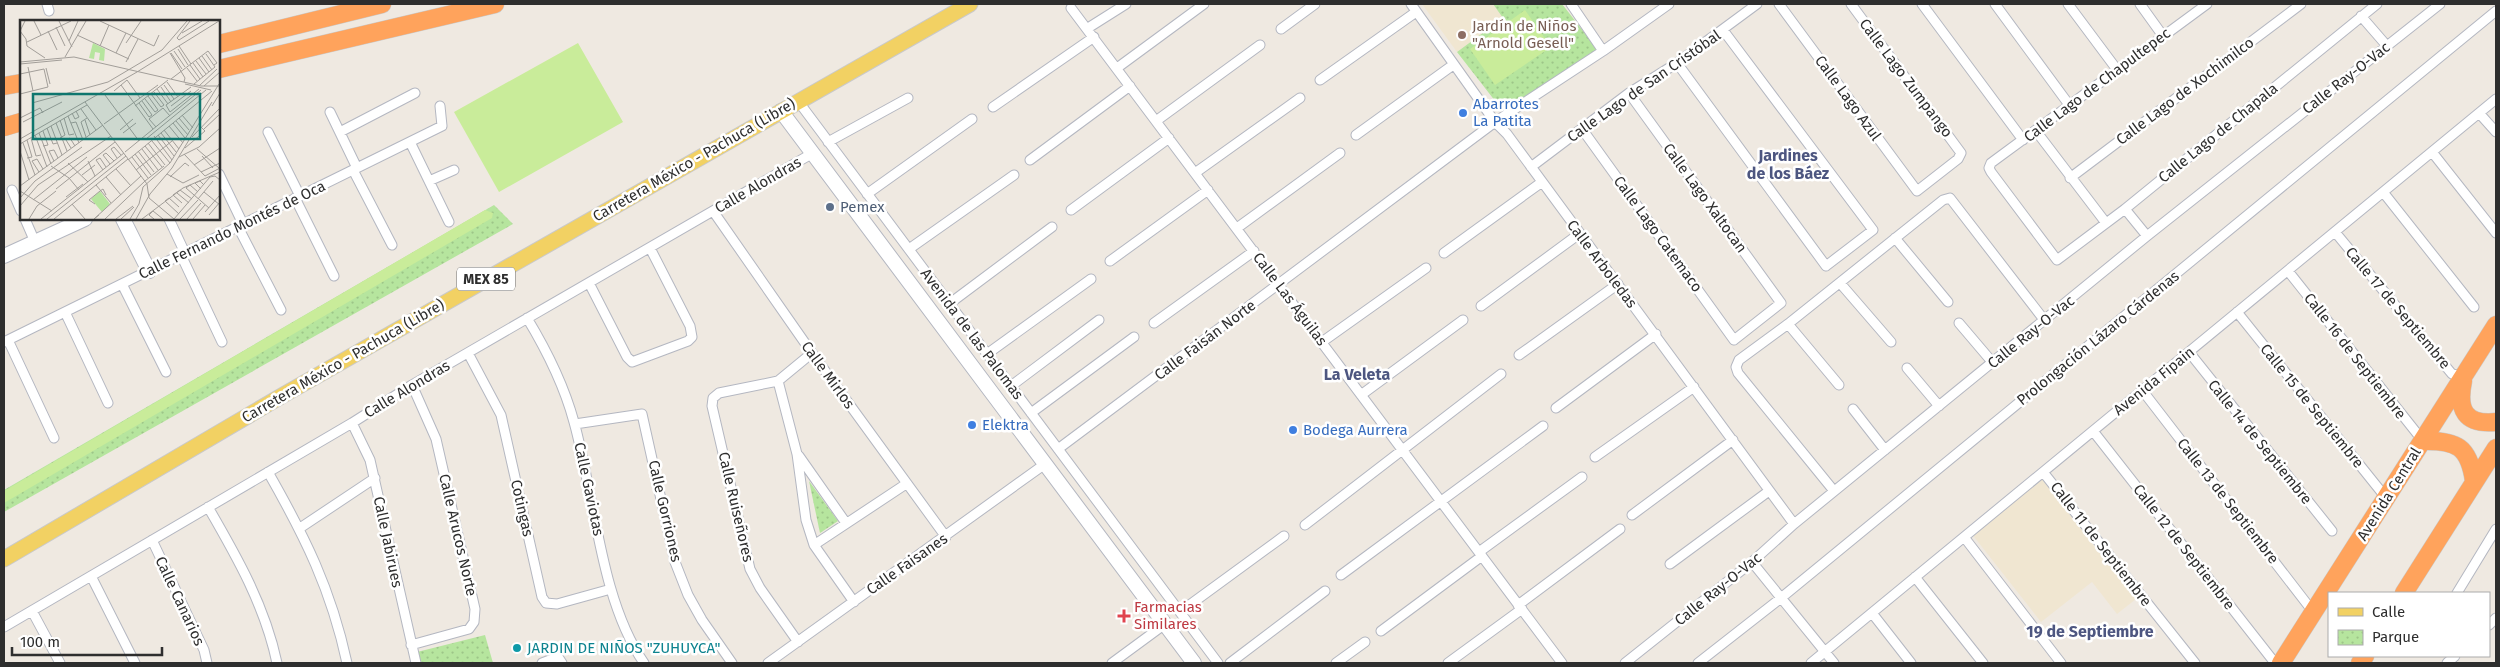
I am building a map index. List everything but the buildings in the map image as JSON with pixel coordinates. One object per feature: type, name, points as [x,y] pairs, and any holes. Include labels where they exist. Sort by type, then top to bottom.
[{"type":"highway","points":[[220,44],[382,4]]},
{"type":"highway","points":[[220,69],[495,4]]},
{"type":"highway","points":[[4,86],[20,83]]},
{"type":"highway","points":[[4,127],[20,122]]},
{"type":"highway","name":"Avenida Central","points":[[2281,663],[2496,325]]},
{"type":"highway","points":[[2464,376],[2460,398],[2466,415],[2481,424],[2496,422]]},
{"type":"highway","points":[[2423,441],[2442,440],[2456,444],[2468,457],[2474,481]]},
{"type":"highway","points":[[2405,592],[2496,448]]},
{"type":"main road","name":"Carretera México - Pachuca (Libre)","points":[[4,559],[285,394],[970,4]]},
{"type":"main road","name":"Avenida de las Palomas","points":[[781,111],[1194,663]]},
{"type":"main road","points":[[4,256],[83,220]]},
{"type":"main road","points":[[122,220],[148,271]]},
{"type":"street","points":[[1088,28],[1126,4]]},
{"type":"street","points":[[1117,68],[1204,4]]},
{"type":"street","points":[[1281,29],[1315,4]]},
{"type":"street","points":[[1571,4],[1603,51]]},
{"type":"street","name":"Calle Faisán Norte","points":[[1058,449],[1495,122],[1603,51],[1668,4]]},
{"type":"street","name":"Calle Lago de San Cristóbal","points":[[1531,167],[1629,93],[1677,63],[1757,4]]},
{"type":"street","name":"Calle Lago Azul","points":[[1779,4],[1917,191],[1958,159],[1961,153]]},
{"type":"street","name":"Calle Lago Zumpango","points":[[1851,4],[1961,153]]},
{"type":"street","points":[[1922,4],[2024,140]]},
{"type":"street","points":[[1995,4],[2070,106]]},
{"type":"street","points":[[2068,4],[2118,71]]},
{"type":"street","points":[[2140,4],[2164,36]]},
{"type":"street","name":"Calle Lago de Chapultepec","points":[[2057,260],[1989,168],[1991,163],[2207,4]]},
{"type":"street","name":"Calle Lago de Xochimilco","points":[[2070,178],[2301,4]]},
{"type":"street","name":"Calle Lago de Chapala","points":[[2057,260],[2124,209],[2377,4]]},
{"type":"street","name":"Calle Ray-O-Vac","points":[[1624,663],[1752,562],[1794,524],[2045,321],[2146,236],[2440,4]]},
{"type":"street","name":"Calle Las Águilas","points":[[1071,8],[1088,28],[1562,663]]},
{"type":"street","points":[[1320,80],[1413,8]]},
{"type":"street","name":"Calle Arboledas","points":[[1413,8],[1495,122],[1656,334],[1794,524]]},
{"type":"street","name":"Prolongación Lázaro Cárdenas","points":[[1698,663],[1781,598],[2496,10]]},
{"type":"street","points":[[2361,16],[2387,46]]},
{"type":"street","points":[[1677,63],[1826,266],[1873,230],[1723,30]]},
{"type":"street","points":[[993,107],[1094,37]]},
{"type":"street","points":[[1156,121],[1260,46]]},
{"type":"street","points":[[1356,135],[1453,65]]},
{"type":"street","points":[[1030,160],[1130,86]]},
{"type":"street","points":[[340,132],[416,93]]},
{"type":"street","name":"Calle Lago Xaltocan","points":[[1629,93],[1781,303],[1734,340]]},
{"type":"street","points":[[828,142],[908,98]]},
{"type":"street","points":[[1195,173],[1300,98]]},
{"type":"street","name":"Avenida Fipain","points":[[1811,663],[2496,99]]},
{"type":"street","name":"Avenida de las Palomas","points":[[798,101],[1218,663]]},
{"type":"street","name":"Calle Fernando Montés de Oca","points":[[6,341],[442,126],[440,106]]},
{"type":"street","points":[[330,112],[392,245]]},
{"type":"street","points":[[2479,113],[2496,132]]},
{"type":"street","points":[[867,194],[972,120]]},
{"type":"street","name":"Calle Lago Catemaco","points":[[1582,129],[1734,340]]},
{"type":"street","points":[[2036,131],[2106,223]]},
{"type":"street","points":[[268,132],[334,276]]},
{"type":"street","points":[[1071,210],[1169,138]]},
{"type":"street","points":[[410,142],[449,222]]},
{"type":"street","points":[[2432,152],[2496,233]]},
{"type":"street","name":"Calle Alondras","points":[[4,627],[352,423],[412,385],[813,153]]},
{"type":"street","points":[[1237,228],[1340,153]]},
{"type":"street","points":[[429,181],[454,170]]},
{"type":"street","points":[[909,249],[1014,175]]},
{"type":"street","points":[[220,176],[240,226],[280,310]]},
{"type":"street","points":[[1444,254],[1542,182]]},
{"type":"street","points":[[12,190],[20,209]]},
{"type":"street","points":[[1110,261],[1208,190]]},
{"type":"street","points":[[2384,192],[2474,307]]},
{"type":"street","points":[[1834,491],[1738,373],[1736,367],[1739,360],[1788,324],[1943,200],[1950,198],[2045,321]]},
{"type":"street","points":[[2124,209],[2146,236]]},
{"type":"street","name":"Calle Mirlos","points":[[713,211],[812,354],[946,537]]},
{"type":"street","points":[[25,220],[35,242]]},
{"type":"street","points":[[169,220],[222,342]]},
{"type":"street","points":[[949,304],[1052,227]]},
{"type":"street","name":"Calle 17 de Septiembre","points":[[2335,232],[2452,374],[2464,376]]},
{"type":"street","points":[[1481,306],[1579,234]]},
{"type":"street","points":[[1895,238],[1948,302]]},
{"type":"street","points":[[589,283],[627,358],[632,362],[688,341],[692,337],[690,326],[650,248]]},
{"type":"street","points":[[1154,323],[1254,251]]},
{"type":"street","points":[[1322,342],[1426,268]]},
{"type":"street","name":"Calle 16 de Septiembre","points":[[2288,271],[2423,441]]},
{"type":"street","points":[[987,354],[1091,279]]},
{"type":"street","points":[[1840,283],[1891,342]]},
{"type":"street","points":[[122,284],[166,372]]},
{"type":"street","points":[[1519,355],[1618,284]]},
{"type":"street","points":[[65,312],[108,403]]},
{"type":"street","name":"Calle 15 de Septiembre","points":[[2237,312],[2387,499]]},
{"type":"street","name":"Calle Gaviotas","points":[[528,318],[560,378],[575,424],[611,589],[622,623],[634,649],[644,663]]},
{"type":"street","points":[[1011,386],[1099,320]]},
{"type":"street","points":[[1361,394],[1464,320]]},
{"type":"street","points":[[1959,323],[1993,363]]},
{"type":"street","points":[[1788,324],[1839,385]]},
{"type":"street","points":[[1556,408],[1656,334]]},
{"type":"street","points":[[1031,413],[1134,337]]},
{"type":"street","points":[[6,341],[54,438]]},
{"type":"street","name":"Calle 14 de Septiembre","points":[[2189,352],[2332,531]]},
{"type":"street","name":"Cotingas","points":[[468,353],[501,415],[542,597],[546,604],[557,604],[611,589]]},
{"type":"street","points":[[812,354],[778,381],[797,454],[806,520],[814,545],[854,602]]},
{"type":"street","points":[[1907,368],[1939,406]]},
{"type":"street","points":[[1305,524],[1502,374]]},
{"type":"street","name":"Calle Ruiseñores","points":[[778,381],[719,393],[713,398],[712,406],[750,569],[760,588],[798,642]]},
{"type":"street","name":"Calle Arucos Norte","points":[[411,645],[470,628],[474,622],[475,609],[436,439],[412,385]]},
{"type":"street","points":[[1595,457],[1694,387]]},
{"type":"street","name":"Calle 13 de Septiembre","points":[[2142,390],[2314,613]]},
{"type":"street","points":[[1853,409],[1885,450]]},
{"type":"street","name":"Calle Gorriones","points":[[575,424],[642,414],[675,562],[688,595],[702,620],[732,663]]},
{"type":"street","name":"Calle Jabirues","points":[[352,423],[370,460],[375,478],[416,663]]},
{"type":"street","points":[[1341,575],[1542,426]]},
{"type":"street","name":"Calle 12 de Septiembre","points":[[2093,431],[2275,663]]},
{"type":"street","points":[[1632,515],[1733,440]]},
{"type":"street","points":[[797,454],[846,523]]},
{"type":"street","name":"Calle Faisanes","points":[[768,663],[946,537],[1045,464]]},
{"type":"street","points":[[268,472],[300,528],[321,574],[338,622],[347,663]]},
{"type":"street","name":"Calle 11 de Septiembre","points":[[2043,472],[2195,663]]},
{"type":"street","points":[[1381,631],[1582,477]]},
{"type":"street","points":[[300,528],[375,478]]},
{"type":"street","points":[[814,545],[906,484]]},
{"type":"street","points":[[1670,564],[1770,491]]},
{"type":"street","points":[[208,507],[246,572],[271,636],[277,663]]},
{"type":"street","points":[[1448,663],[1620,529]]},
{"type":"street","points":[[2458,592],[2496,529]]},
{"type":"street","points":[[1180,612],[1284,536]]},
{"type":"street","points":[[1964,537],[2061,663]]},
{"type":"street","name":"Calle Canarios","points":[[152,540],[204,650],[206,663]]},
{"type":"street","points":[[1752,562],[1834,663]]},
{"type":"street","points":[[92,576],[135,663]]},
{"type":"street","points":[[1915,577],[1983,663]]},
{"type":"street","points":[[1230,663],[1325,591]]},
{"type":"street","points":[[32,611],[60,663]]},
{"type":"street","points":[[1872,613],[1911,663]]},
{"type":"street","points":[[1112,663],[1165,624]]},
{"type":"street","points":[[1336,663],[1365,642]]},
{"type":"street","points":[[542,663],[558,657],[562,663]]},
{"type":"shaded area","name":"Jardín de Niños \"Arnold Gesell\"","points":[[1422,4],[1493,4],[1503,18],[1457,52]]},
{"type":"shaded area","points":[[2041,478],[2136,599],[2117,614],[2092,582],[2041,622],[1971,533]]},
{"type":"green space","points":[[1493,4],[1562,4],[1598,50],[1506,115],[1457,52],[1503,18]]},
{"type":"green space","points":[[1525,10],[1551,47],[1495,85],[1470,49]]},
{"type":"green space","points":[[578,43],[623,122],[499,192],[454,112]]},
{"type":"green space","points":[[494,205],[513,224],[4,512],[4,490]]},
{"type":"green space","points":[[485,210],[493,213],[492,218],[4,503],[4,491]]},
{"type":"green space","points":[[809,481],[838,521],[820,533]]},
{"type":"green space","points":[[485,635],[493,663],[421,663],[417,652]]},
{"type":"place","name":"Jardín de Niños \"Arnold Gesell\"","points":[[1462,35]]},
{"type":"place","name":"Abarrotes La Patita","points":[[1463,113]]},
{"type":"place","name":"Pemex","points":[[830,207]]},
{"type":"place","name":"Elektra","points":[[972,425]]},
{"type":"place","name":"Bodega Aurrera","points":[[1293,430]]},
{"type":"place","name":"Farmacias Similares","points":[[1124,616]]},
{"type":"place","name":"JARDIN DE NIÑOS \"ZUHUYCA\"","points":[[517,648]]},
{"type":"district","name":"Jardines de los Báez","points":[[1788,164]]},
{"type":"district","name":"La Veleta","points":[[1357,374]]},
{"type":"district","name":"19 de Septiembre","points":[[2090,631]]}]
